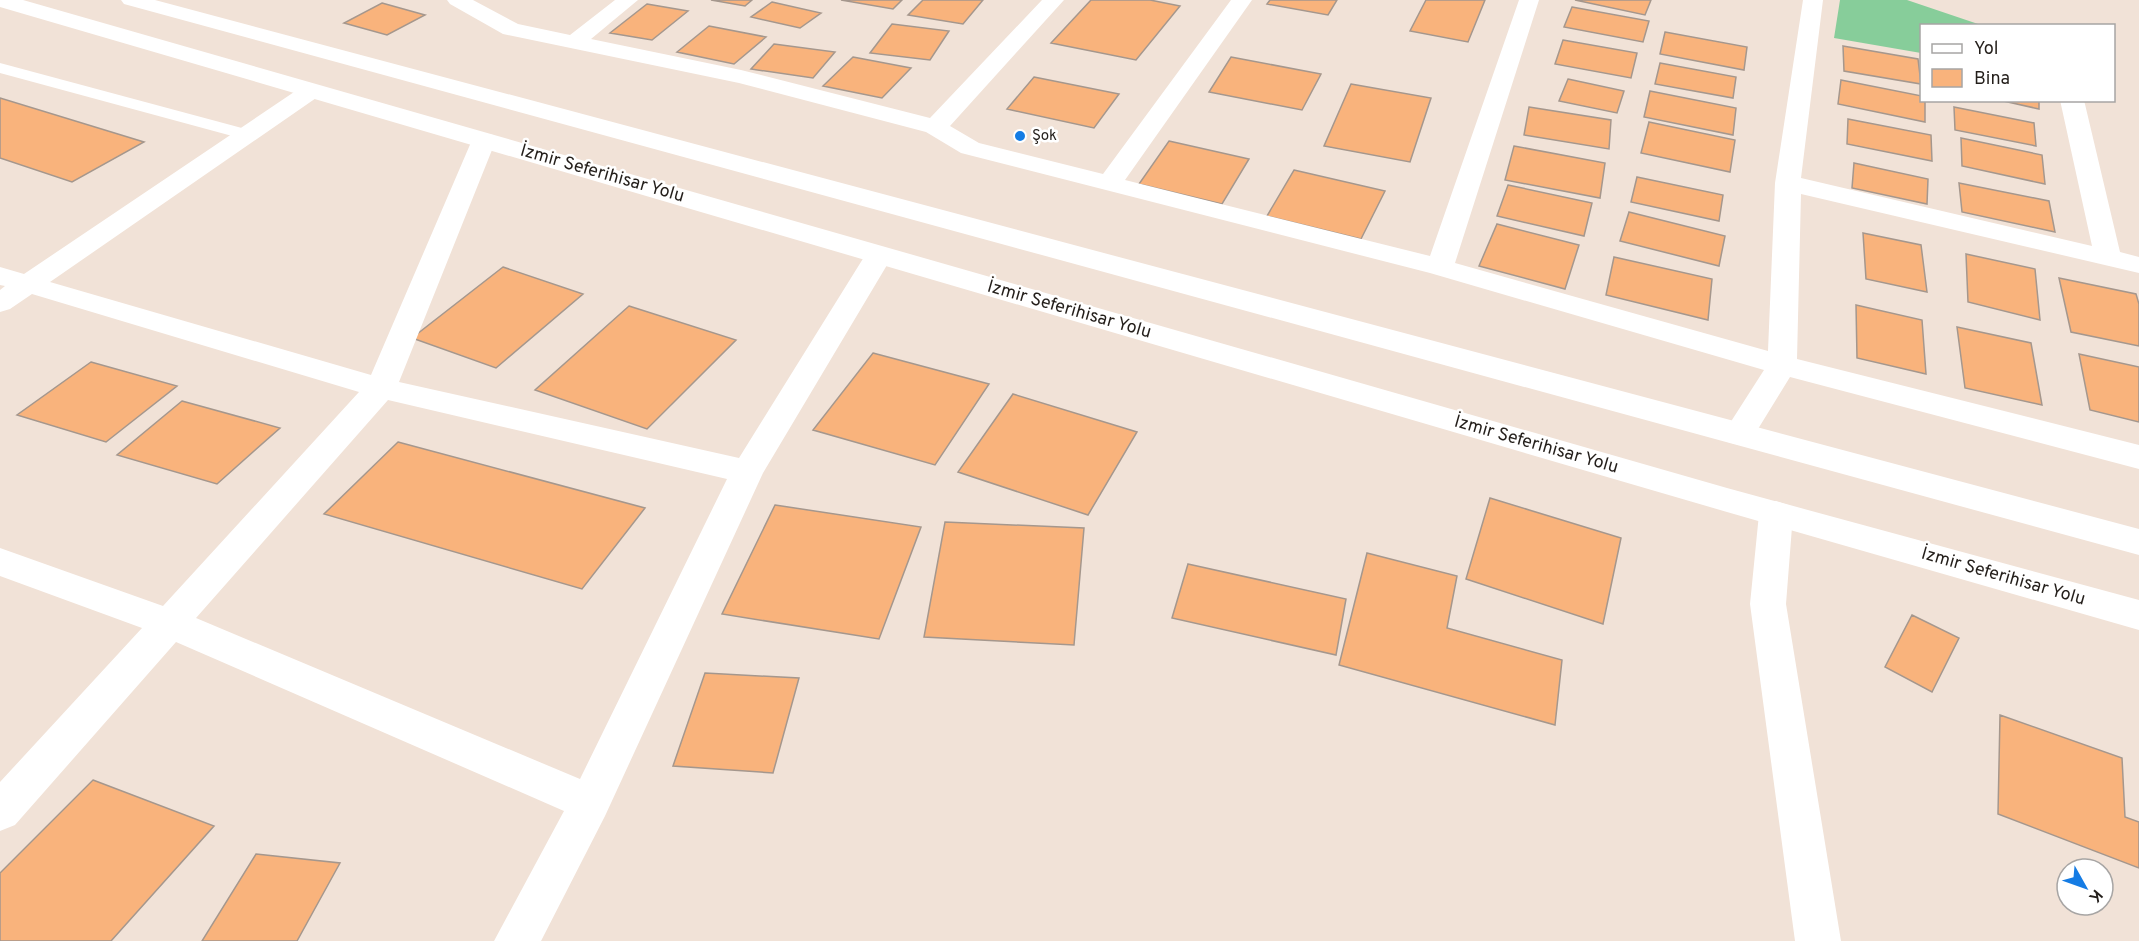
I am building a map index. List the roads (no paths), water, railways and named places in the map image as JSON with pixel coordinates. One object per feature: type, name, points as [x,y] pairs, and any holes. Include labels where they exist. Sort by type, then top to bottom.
[{"type":"street","name":"İzmir Seferihisar Yolu","points":[[0,0],[1776,514],[2139,615]]},
{"type":"street","points":[[131,0],[2139,542]]},
{"type":"street","points":[[457,0],[512,29],[575,40],[741,77],[935,127],[970,148],[1440,267],[1782,365],[2139,457]]},
{"type":"street","points":[[575,40],[628,0]]},
{"type":"street","points":[[935,127],[1054,0]]},
{"type":"street","points":[[1109,184],[1242,0]]},
{"type":"street","points":[[1440,267],[1528,0]]},
{"type":"street","points":[[1739,434],[1782,365],[1788,183],[1813,0]]},
{"type":"street","points":[[0,303],[14,281],[247,135],[311,91]]},
{"type":"street","points":[[2072,102],[2108,258]]},
{"type":"street","points":[[0,812],[381,388],[484,140]]},
{"type":"street","points":[[1788,183],[2139,265]]},
{"type":"street","points":[[517,941],[590,803],[747,472],[879,255]]},
{"type":"street","points":[[14,281],[381,388],[747,472]]},
{"type":"street","points":[[1776,514],[1768,604],[1818,941]]},
{"type":"street","points":[[0,562],[169,623],[590,803]]},
{"type":"lane","points":[[0,68],[247,135]]},
{"type":"place","name":"Şok","points":[[1020,136]]}]
